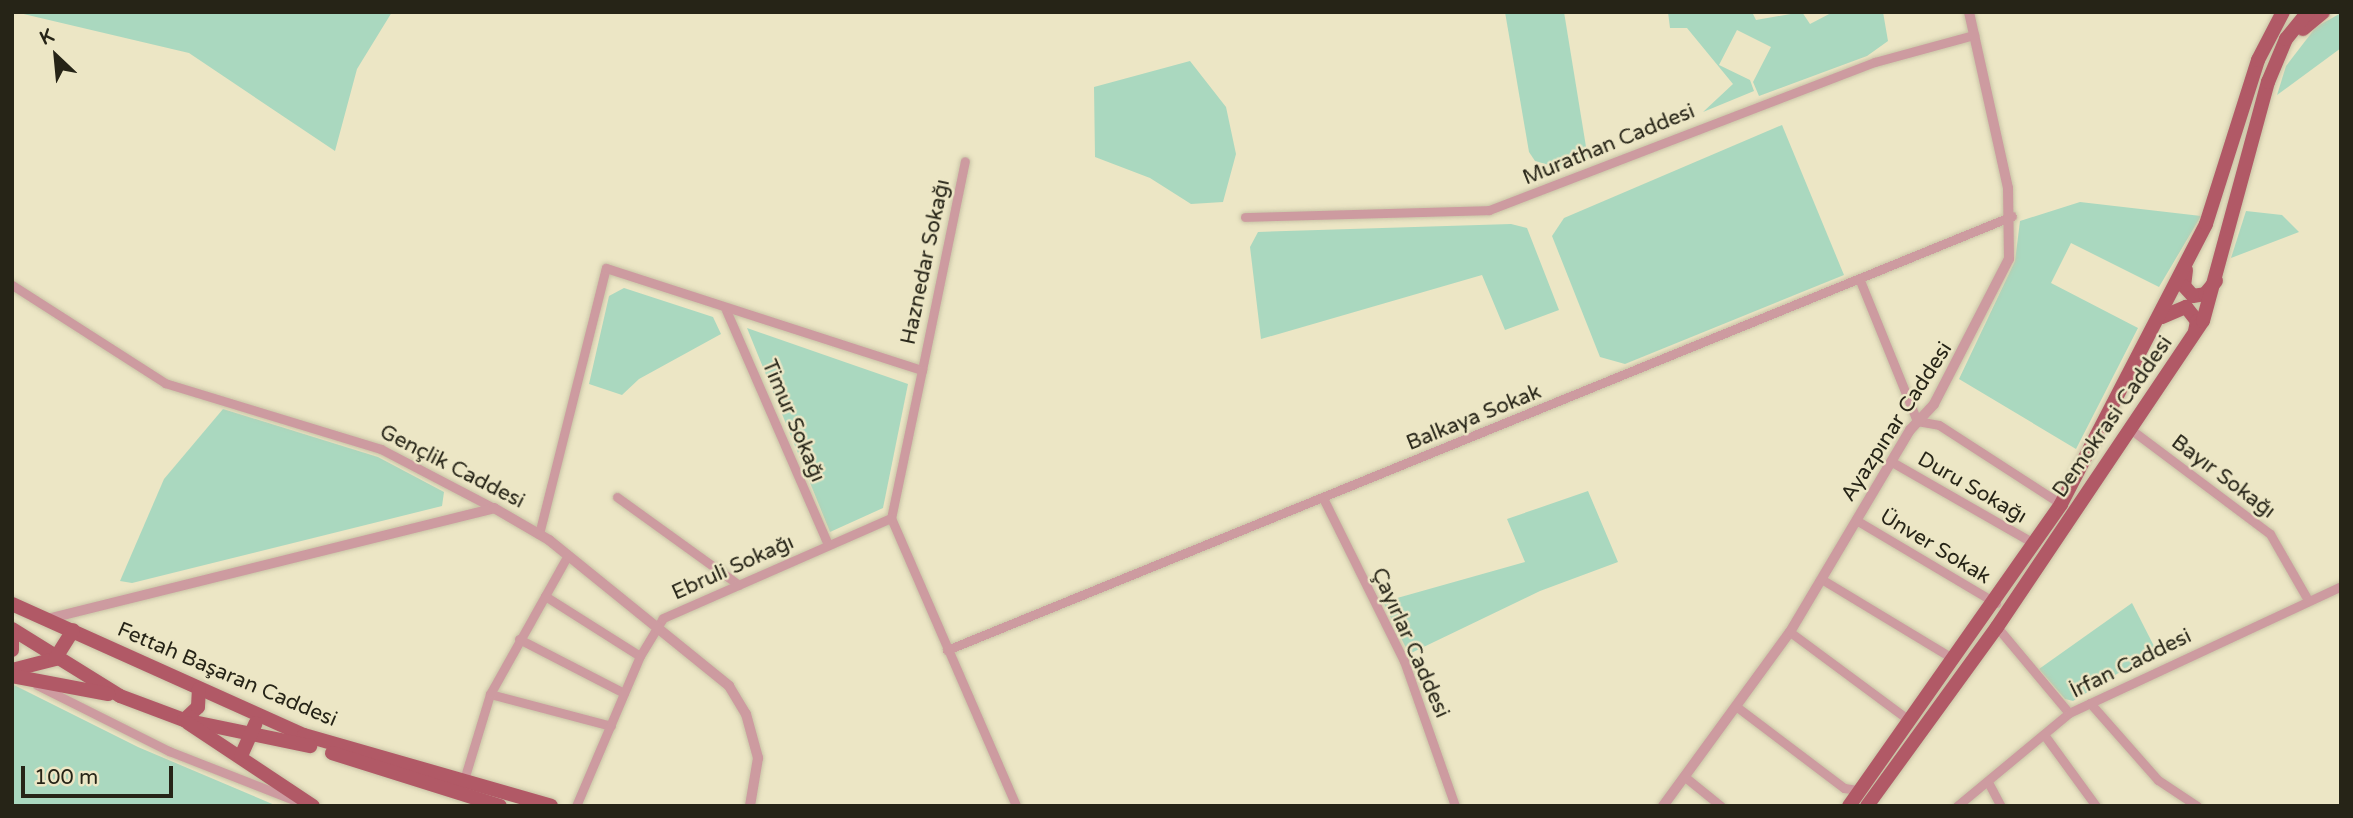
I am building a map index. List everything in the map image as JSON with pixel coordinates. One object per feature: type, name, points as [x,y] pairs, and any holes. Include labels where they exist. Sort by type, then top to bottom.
[{"type":"main road","name":"Demokrasi Caddesi","points":[[1849,806],[1996,603],[2061,503],[2193,249],[2227,172],[2258,60],[2283,12]]},
{"type":"main road","name":"Demokrasi Caddesi","points":[[1867,806],[1997,627],[2129,428],[2184,354],[2212,302],[2277,59],[2308,12]]},
{"type":"main road","points":[[2277,59],[2323,12]]},
{"type":"main road","points":[[2193,249],[2183,278],[2193,296],[2211,289],[2224,258]]},
{"type":"main road","points":[[2153,329],[2172,308],[2191,311],[2197,321],[2184,354]]},
{"type":"main road","name":"Fettah Başaran Caddesi","points":[[12,604],[261,715],[463,783],[551,806]]},
{"type":"main road","points":[[12,670],[55,659],[73,630]]},
{"type":"main road","points":[[12,631],[12,649]]},
{"type":"main road","name":"Fettah Başaran Caddesi","points":[[12,631],[120,696],[184,720],[251,730],[500,806]]},
{"type":"main road","points":[[12,676],[120,696]]},
{"type":"main road","points":[[199,689],[198,707],[184,720],[241,756],[310,806]]},
{"type":"main road","points":[[241,756],[251,730],[261,715]]},
{"type":"street","name":"Ayazpınar Caddesi","points":[[1663,806],[1737,707],[1823,580],[1856,520],[1917,421],[1934,404],[1984,316],[2009,259],[2013,216],[1969,12]]},
{"type":"street","name":"Murathan Caddesi","points":[[1245,217],[1489,210],[1875,62],[1974,35]]},
{"type":"street","name":"Haznedar Sokağı","points":[[891,518],[965,161]]},
{"type":"street","name":"Balkaya Sokak","points":[[947,650],[1861,283],[2013,216]]},
{"type":"street","points":[[539,534],[606,268],[726,310],[922,370]]},
{"type":"street","points":[[1861,283],[1917,421],[1939,425],[2061,503]]},
{"type":"street","name":"Gençlik Caddesi","points":[[12,285],[165,383],[381,449],[539,534],[657,626],[737,696],[758,758],[750,806]]},
{"type":"street","name":"Timur Sokağı","points":[[726,310],[828,545]]},
{"type":"street","name":"Bayır Sokağı","points":[[2129,428],[2270,534],[2308,600]]},
{"type":"street","name":"Duru Sokağı","points":[[1892,462],[2035,544]]},
{"type":"street","points":[[617,497],[739,585]]},
{"type":"street","name":"Çayırlar Caddesi","points":[[1324,498],[1404,661],[1455,806]]},
{"type":"street","points":[[47,619],[494,508]]},
{"type":"street","points":[[891,518],[1016,806]]},
{"type":"street","name":"Ebruli Sokağı","points":[[576,806],[640,656],[657,626],[739,585],[891,518]]},
{"type":"street","name":"Ünver Sokak","points":[[1856,520],[1996,603]]},
{"type":"street","points":[[463,783],[490,694],[568,555]]},
{"type":"street","points":[[1823,580],[1955,659]]},
{"type":"street","name":"İrfan Caddesi","points":[[1957,806],[2070,713],[2341,586]]},
{"type":"street","points":[[545,596],[640,656]]},
{"type":"street","points":[[1997,627],[2070,713]]},
{"type":"street","points":[[1790,632],[1909,720]]},
{"type":"street","points":[[519,639],[624,693]]},
{"type":"street","points":[[30,681],[169,751],[310,806]]},
{"type":"street","points":[[490,694],[611,726]]},
{"type":"street","points":[[2090,703],[2158,780],[2197,806]]},
{"type":"street","points":[[1737,707],[1844,788],[1859,790]]},
{"type":"street","points":[[2045,736],[2096,806]]},
{"type":"street","points":[[1685,777],[1721,806]]},
{"type":"street","points":[[1988,782],[2001,806]]},
{"type":"green space","points":[[15,12],[392,12],[357,69],[335,151],[189,53]]},
{"type":"green space","points":[[1505,12],[1564,12],[1588,159],[1563,169],[1535,161],[1529,152]]},
{"type":"green space","points":[[1668,12],[1752,12],[1756,20],[1802,12],[1810,24],[1833,12],[1883,12],[1888,41],[1867,56],[1759,96],[1753,82],[1771,47],[1737,30],[1719,65],[1750,80],[1754,91],[1703,112],[1733,84],[1687,28],[1670,28]]},
{"type":"green space","points":[[2341,13],[2341,48],[2277,95],[2286,66],[2316,27]]},
{"type":"green space","points":[[1190,61],[1226,107],[1236,154],[1223,202],[1191,204],[1150,178],[1095,157],[1094,87]]},
{"type":"green space","points":[[1782,125],[1844,275],[1625,364],[1600,357],[1552,236],[1564,218]]},
{"type":"green space","points":[[2080,202],[2201,216],[2159,287],[2071,243],[2051,283],[2138,328],[2076,449],[1959,379],[2015,261],[2020,221]]},
{"type":"green space","points":[[2246,211],[2282,215],[2299,232],[2231,258]]},
{"type":"green space","points":[[1511,224],[1527,228],[1559,310],[1505,330],[1482,275],[1261,339],[1250,247],[1258,232]]},
{"type":"green space","points":[[624,288],[713,317],[721,334],[639,379],[622,395],[589,384],[609,296]]},
{"type":"green space","points":[[747,328],[908,384],[883,508],[830,532]]},
{"type":"green space","points":[[223,409],[378,457],[444,492],[442,506],[132,583],[120,581],[164,479]]},
{"type":"green space","points":[[1588,491],[1618,562],[1540,591],[1409,654],[1383,602],[1525,562],[1507,519]]},
{"type":"green space","points":[[2132,603],[2156,650],[2073,701],[2065,699],[2039,669]]},
{"type":"green space","points":[[12,684],[138,747],[277,806],[12,806]]}]
